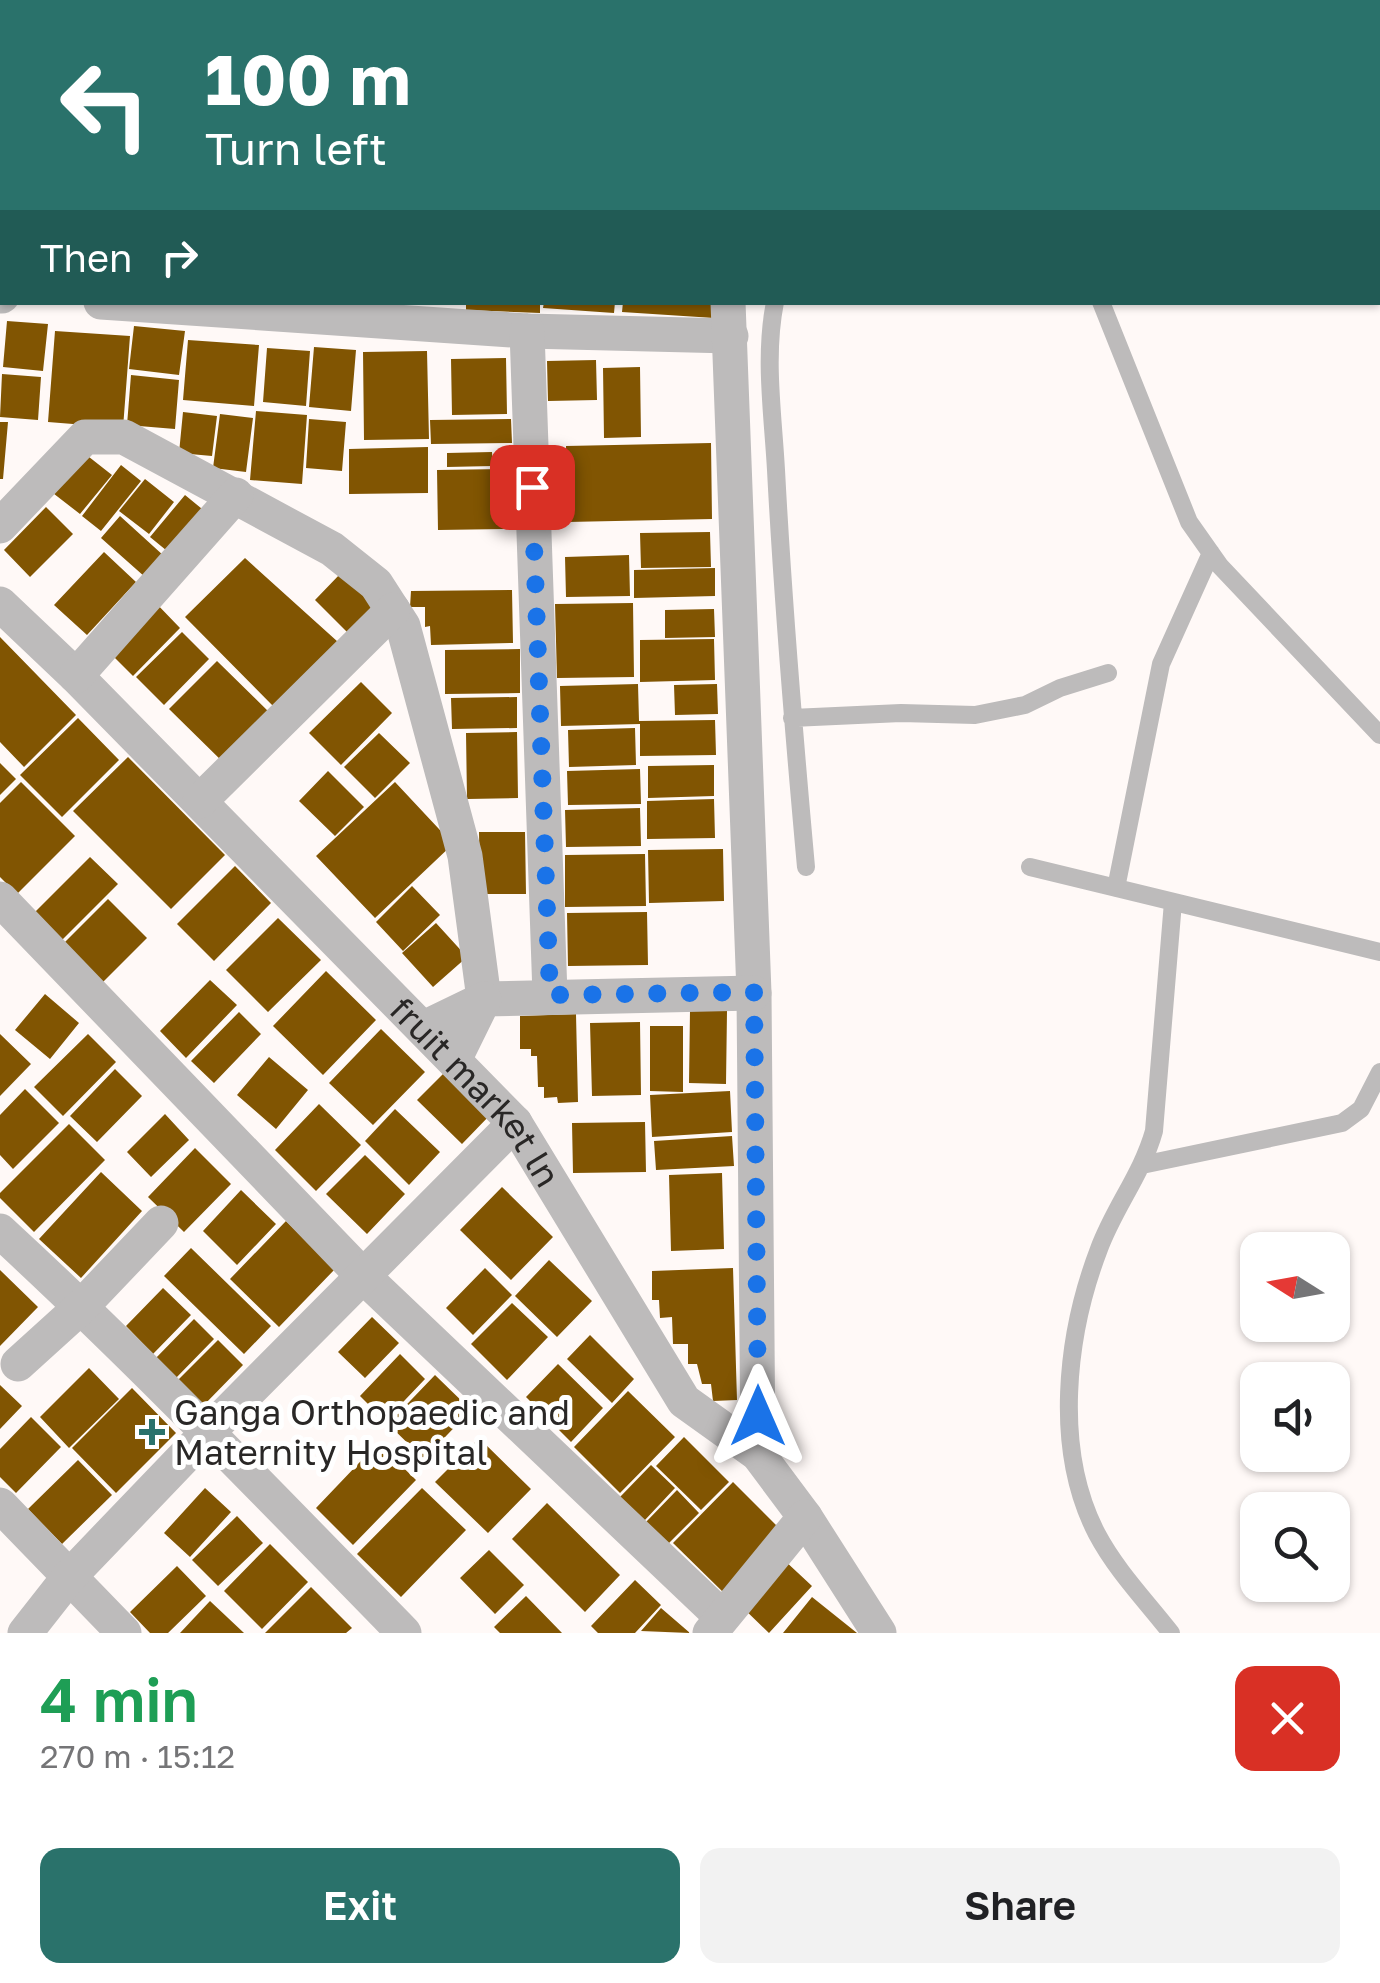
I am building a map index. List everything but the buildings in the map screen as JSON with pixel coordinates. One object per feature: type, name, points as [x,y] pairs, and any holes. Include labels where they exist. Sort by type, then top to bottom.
[{"type":"street","points":[[146,305],[527,330],[730,319],[754,992],[758,1454]]},
{"type":"street","points":[[527,330],[550,995]]},
{"type":"street","points":[[0,526],[86,438],[124,437],[332,549],[376,584],[403,626],[465,856],[484,999],[454,1060]]},
{"type":"street","points":[[76,676],[236,495]]},
{"type":"street","name":"fruit market ln","points":[[0,604],[200,801],[515,1124],[684,1401],[758,1454],[805,1518],[878,1633]]},
{"type":"street","points":[[200,801],[392,610]]},
{"type":"street","points":[[0,899],[363,1276],[716,1624],[805,1518]]},
{"type":"street","points":[[424,1028],[484,999],[754,992]]},
{"type":"street","points":[[25,1633],[68,1577],[515,1124]]},
{"type":"street","points":[[18,1364],[82,1306],[162,1222]]},
{"type":"street","points":[[0,1231],[82,1306],[404,1633]]},
{"type":"street","points":[[0,1505],[124,1633]]},
{"type":"lane","points":[[774,305],[770,372],[792,718],[806,867]]},
{"type":"lane","points":[[1103,305],[1190,522],[1211,554],[1380,735]]},
{"type":"lane","points":[[1116,888],[1161,664],[1211,554]]},
{"type":"lane","points":[[792,718],[902,713],[974,716],[1024,704],[1108,673]]},
{"type":"lane","points":[[1030,867],[1380,952]]},
{"type":"lane","points":[[1171,1633],[1096,1533],[1072,1450],[1071,1394],[1074,1340],[1088,1280],[1101,1243],[1142,1165],[1154,1131],[1174,902]]},
{"type":"lane","points":[[1142,1165],[1342,1123],[1361,1109],[1380,1072]]},
{"type":"place","name":"Ganga Orthopaedic and Maternity Hospital","points":[[152,1432]]},
{"type":"route","points":[[532,487],[550,995],[754,992],[758,1416]]}]
